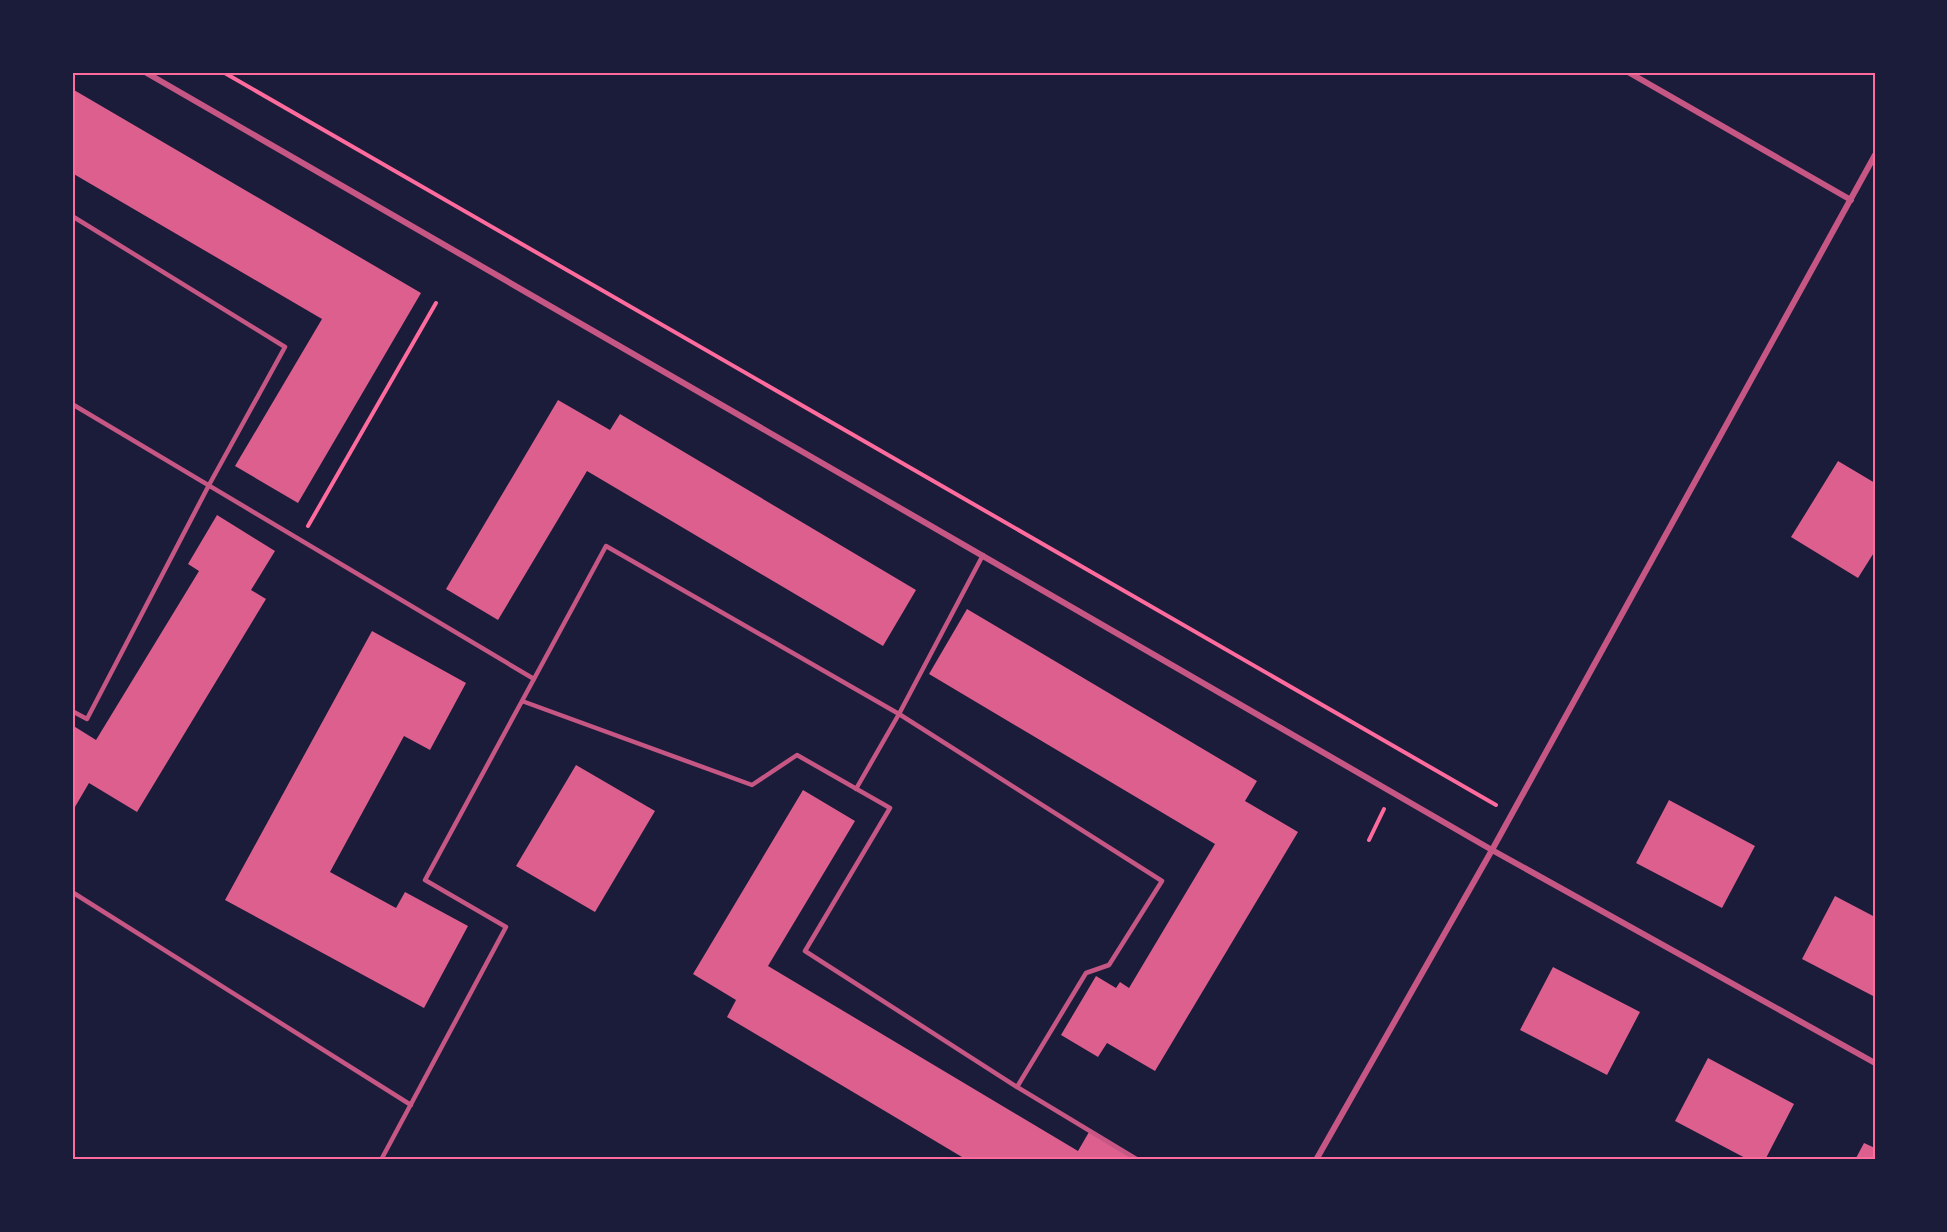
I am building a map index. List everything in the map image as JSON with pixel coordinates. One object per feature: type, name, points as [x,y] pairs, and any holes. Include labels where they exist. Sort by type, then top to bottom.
[{"type":"street","points":[[145,72],[1492,849],[1875,1063]]},
{"type":"street","points":[[1628,72],[1851,200]]},
{"type":"street","points":[[1316,1160],[1492,849],[1875,155]]},
{"type":"lane","points":[[72,216],[285,347],[209,485],[87,719],[72,711]]},
{"type":"lane","points":[[72,404],[534,679]]},
{"type":"lane","points":[[381,1160],[506,927],[425,880],[606,546],[899,714],[1162,881],[1109,965],[1086,973],[1017,1087]]},
{"type":"lane","points":[[856,789],[899,714],[983,555]]},
{"type":"lane","points":[[522,701],[752,785],[797,755],[890,808],[805,951],[1017,1087],[1138,1160]]},
{"type":"lane","points":[[72,892],[411,1105]]},
{"type":"path","points":[[223,72],[1511,814]]},
{"type":"path","points":[[300,539],[436,303]]},
{"type":"path","points":[[1369,840],[1393,792]]},
{"type":"building","points":[[74,90],[421,293],[298,503],[235,466],[322,319],[72,173],[72,94]]},
{"type":"building","points":[[558,400],[610,430],[620,414],[916,590],[883,646],[587,471],[498,620],[446,589]]},
{"type":"building","points":[[1838,461],[1875,483],[1875,551],[1858,578],[1791,537]]},
{"type":"building","points":[[217,515],[275,551],[251,590],[266,599],[137,812],[89,783],[72,812],[72,725],[96,740],[199,571],[188,564]]},
{"type":"building","points":[[967,609],[1257,781],[1245,801],[1298,832],[1155,1071],[1107,1043],[1098,1057],[1061,1035],[1096,976],[1116,988],[1120,982],[1129,988],[1215,844],[929,674]]},
{"type":"building","points":[[372,631],[466,683],[430,750],[404,736],[330,872],[396,908],[405,892],[468,926],[424,1008],[225,900]]},
{"type":"building","points":[[576,765],[655,811],[595,912],[516,866]]},
{"type":"building","points":[[803,790],[855,821],[768,966],[1078,1151],[1089,1132],[1132,1157],[1131,1160],[967,1160],[727,1017],[736,1000],[693,974]]},
{"type":"building","points":[[1669,800],[1755,846],[1722,908],[1636,863]]},
{"type":"building","points":[[1835,896],[1875,917],[1875,997],[1802,959]]},
{"type":"building","points":[[1553,967],[1640,1012],[1607,1075],[1520,1030]]},
{"type":"building","points":[[1708,1058],[1794,1104],[1765,1160],[1749,1160],[1675,1121]]},
{"type":"building","points":[[1864,1143],[1875,1148],[1875,1160],[1855,1160]]}]
